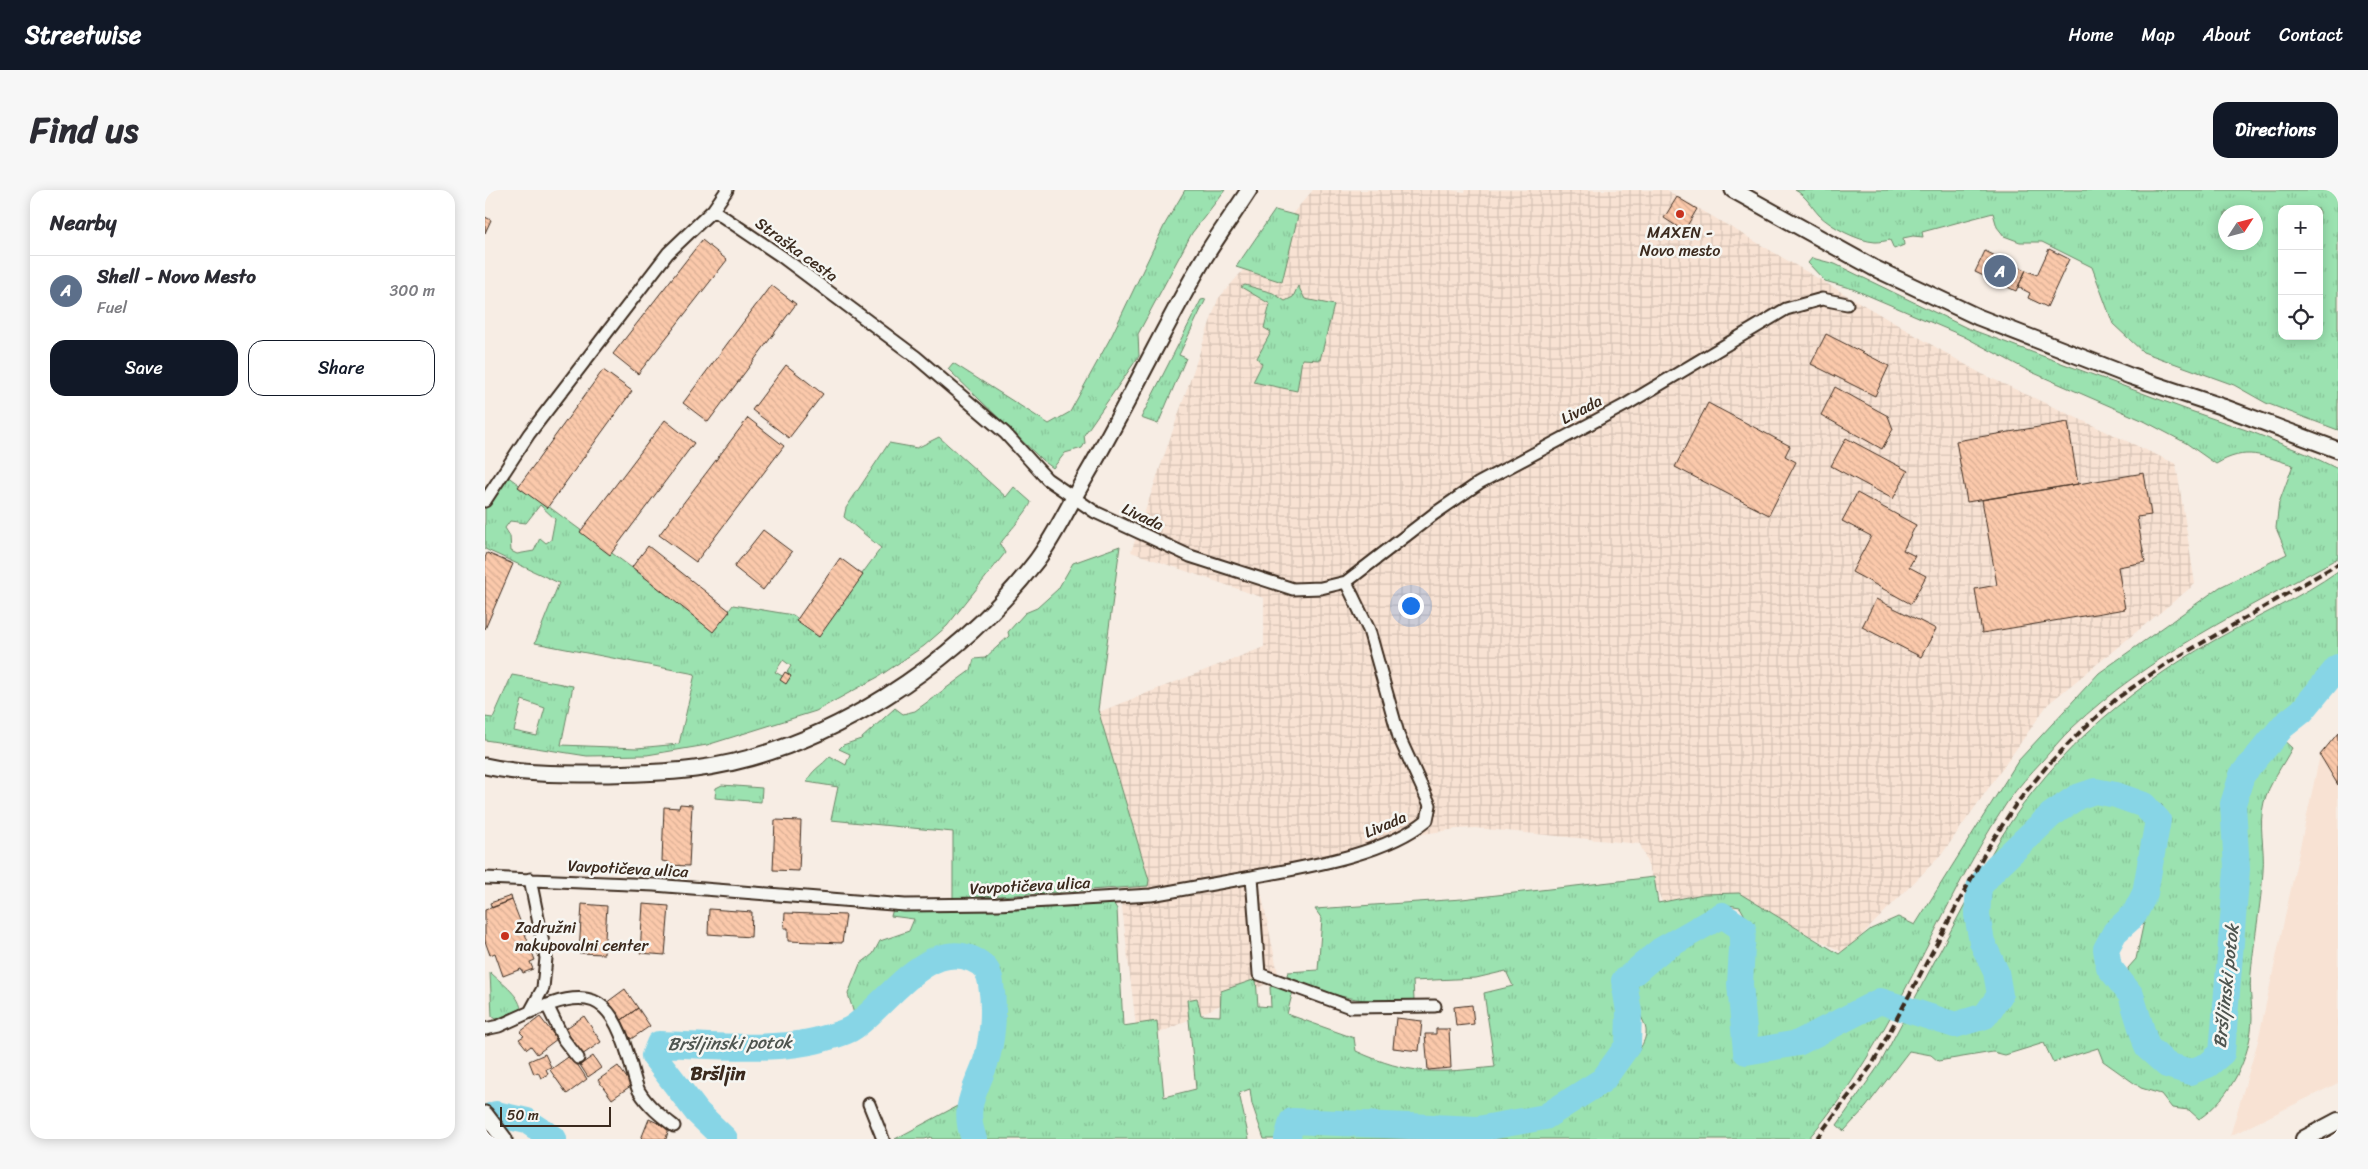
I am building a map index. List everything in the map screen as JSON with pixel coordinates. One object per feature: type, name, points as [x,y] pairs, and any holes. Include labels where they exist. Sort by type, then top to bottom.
[{"type":"main road","points":[[2304,1139],[2338,1120]]},
{"type":"street","points":[[485,501],[529,434],[669,253],[713,210],[727,190]]},
{"type":"street","points":[[485,766],[500,770],[561,774],[660,772],[697,769],[763,754],[838,725],[914,678],[987,618],[1037,559],[1124,410],[1201,263],[1249,190]]},
{"type":"street","points":[[1733,190],[1874,268],[1978,317],[2130,376],[2335,449]]},
{"type":"street","name":"Straška cesta","points":[[713,210],[781,256],[916,357],[1005,433],[1047,480],[1074,497]]},
{"type":"street","name":"Livada","points":[[1074,497],[1095,512],[1190,556],[1266,582],[1293,589],[1321,588],[1346,582],[1434,514],[1479,483],[1627,404],[1786,309],[1822,299],[1847,304]]},
{"type":"street","name":"Livada","points":[[1252,877],[1311,866],[1374,848],[1412,833],[1427,820],[1430,805],[1399,737],[1369,630],[1346,582]]},
{"type":"street","points":[[1252,877],[1259,974],[1350,1007],[1435,1006]]},
{"type":"street","name":"Vavpotičeva ulica","points":[[485,878],[654,885],[905,905],[998,904],[1151,895],[1252,877]]},
{"type":"street","points":[[530,879],[546,958],[543,988],[530,1012]]},
{"type":"street","points":[[485,1029],[499,1026],[562,999],[582,997],[595,999],[605,1010],[623,1040],[638,1089],[648,1104],[674,1126]]},
{"type":"street","points":[[547,1005],[564,1040],[578,1058]]},
{"type":"street","points":[[869,1104],[883,1139]]},
{"type":"street","points":[[485,1114],[504,1139]]},
{"type":"shaded area","points":[[1313,190],[1448,190],[1465,192],[1466,190],[1667,190],[1980,373],[2176,464],[2195,584],[2048,704],[1942,854],[1844,953],[1748,903],[1670,923],[1640,844],[1475,828],[1457,829],[1423,834],[1390,850],[1301,874],[1259,882],[1279,978],[1138,1043],[1099,712],[1264,647],[1264,598],[1131,552],[1218,299]]},
{"type":"shaded area","points":[[2338,733],[2338,1083],[2230,1136],[2258,1041],[2320,755]]},
{"type":"green space","points":[[1185,190],[1225,190],[1192,233],[1138,334],[1139,356],[1084,435],[1085,443],[1082,448],[1065,453],[1053,468],[1042,460],[948,369],[953,363],[1049,424],[1070,412],[1112,335],[1165,224]]},
{"type":"green space","points":[[1795,190],[2338,190],[2338,430],[2266,403],[2234,385],[2143,352],[2113,324],[2092,267],[2042,242],[2020,242],[2004,236],[1997,227],[1993,213],[1922,232],[1923,237],[1903,238],[1904,245],[1894,249],[1890,240],[1868,241],[1838,229],[1824,220],[1805,198]]},
{"type":"green space","points":[[1275,210],[1298,216],[1282,282],[1236,267]]},
{"type":"green space","points":[[1812,258],[1835,264],[1967,328],[2252,432],[2338,469],[2338,558],[2234,615],[2166,656],[2102,702],[2060,740],[2008,801],[1958,886],[1866,1060],[1839,1101],[1808,1139],[1492,1139],[1538,1126],[1564,1115],[1599,1090],[1625,1068],[1642,1045],[1646,1034],[1637,1003],[1637,990],[1640,977],[1647,966],[1726,923],[1732,925],[1736,933],[1736,990],[1745,992],[1752,928],[1740,907],[1728,905],[1641,953],[1630,965],[1620,985],[1628,1012],[1631,1034],[1602,1068],[1578,1088],[1552,1104],[1520,1116],[1464,1132],[1465,1139],[1264,1139],[1252,1104],[1250,1089],[1239,1093],[1249,1139],[982,1139],[978,1129],[976,1107],[979,1093],[993,1066],[997,1030],[997,985],[991,966],[971,955],[952,951],[934,954],[901,974],[855,1017],[848,994],[860,964],[873,954],[880,941],[909,931],[914,919],[891,916],[893,909],[946,911],[1105,901],[1114,904],[1117,909],[1123,1026],[1157,1021],[1164,1097],[1196,1089],[1187,1000],[1197,998],[1201,1015],[1220,1016],[1221,991],[1256,979],[1258,1006],[1271,1007],[1270,987],[1278,985],[1293,991],[1287,1014],[1354,1038],[1356,1051],[1375,1059],[1409,1069],[1424,1071],[1456,1071],[1495,1067],[1484,993],[1513,986],[1506,971],[1476,978],[1413,981],[1414,1000],[1363,1000],[1319,990],[1286,978],[1288,972],[1318,970],[1322,919],[1315,909],[1462,899],[1654,877],[1658,903],[1703,894],[1739,893],[1839,954],[1871,929],[1898,917],[1915,925],[2018,761],[2099,673],[2220,587],[2287,554],[2276,528],[2279,503],[2293,465],[2254,454],[2237,455],[2216,464],[2186,443],[2144,421],[2027,370],[1963,336],[1853,289],[1825,281],[1808,263]]},
{"type":"green space","points":[[1245,285],[1273,293],[1285,301],[1293,297],[1298,286],[1305,299],[1334,305],[1320,360],[1302,359],[1297,391],[1253,382],[1262,364],[1257,358],[1271,332],[1264,328],[1270,304],[1241,287]]},
{"type":"green space","points":[[1206,299],[1179,355],[1186,358],[1158,424],[1141,418],[1201,300]]},
{"type":"green space","points":[[939,437],[1006,497],[1014,487],[1031,502],[1027,510],[1000,544],[1005,553],[947,626],[924,646],[878,677],[816,711],[707,745],[647,755],[587,756],[485,740],[485,717],[493,718],[512,675],[573,686],[561,745],[637,748],[679,744],[695,674],[535,643],[559,583],[485,549],[485,507],[503,473],[715,629],[733,605],[793,615],[818,634],[881,548],[844,517],[846,508],[889,443],[917,448]],"holes":[[[540,505],[555,519],[551,540],[546,543],[540,538],[534,551],[517,554],[511,551],[510,536],[505,528],[510,521],[526,523]],[[783,660],[791,666],[784,677],[775,672]],[[522,700],[545,708],[537,736],[514,731]]]},
{"type":"green space","points":[[1120,546],[1098,710],[1149,880],[1148,886],[953,899],[953,832],[831,820],[838,787],[807,782],[814,771],[830,756],[846,765],[850,754],[839,749],[843,745],[861,739],[895,708],[903,714],[915,711],[971,670],[974,659],[985,658],[1009,636],[1008,632],[1025,613],[1037,608],[1058,589],[1073,563]]},
{"type":"green space","points":[[2338,571],[2338,658],[2303,703],[2265,736],[2240,769],[2229,797],[2228,840],[2232,872],[2226,921],[2219,1036],[2213,1049],[2204,1058],[2186,1064],[2178,1064],[2151,1040],[2145,1010],[2130,978],[2128,968],[2136,959],[2143,926],[2154,892],[2167,818],[2162,805],[2134,791],[2112,784],[2094,783],[2083,786],[2052,804],[2005,849],[1989,858],[2033,791],[2059,761],[2116,707],[2148,683],[2215,640],[2309,590]]},
{"type":"green space","points":[[2280,737],[2292,748],[2269,788],[2262,811],[2263,871],[2250,979],[2251,1033],[2248,1047],[2237,1075],[2230,1088],[2210,1110],[2199,1119],[2189,1110],[2172,1108],[2161,1094],[2141,1088],[2103,1061],[2098,1048],[2053,1062],[2044,1043],[2005,1055],[1993,1052],[1938,1061],[1931,1055],[1909,1051],[1866,1107],[1844,1131],[1837,1125],[1880,1064],[1966,902],[1972,938],[1991,983],[1987,999],[1970,1012],[1951,1017],[1945,1031],[1978,1024],[2002,1010],[2007,995],[2006,986],[1986,930],[1985,911],[1988,893],[2004,867],[2034,835],[2068,809],[2083,801],[2096,798],[2132,809],[2141,815],[2145,822],[2147,833],[2146,846],[2136,889],[2127,908],[2106,936],[2101,950],[2104,969],[2126,1003],[2135,1039],[2141,1048],[2161,1068],[2178,1078],[2195,1076],[2223,1061],[2230,1039],[2241,913],[2243,872],[2236,820],[2237,803],[2249,776]]},
{"type":"green space","points":[[722,785],[762,788],[761,802],[715,798],[716,788]]},
{"type":"green space","points":[[490,972],[513,993],[521,1009],[496,1019],[492,1016]]},
{"type":"green space","points":[[961,1104],[963,1123],[968,1139],[932,1139],[931,1137],[925,1139],[895,1139]]},
{"type":"building","name":"MAXEN - Novo mesto","points":[[1677,197],[1697,209],[1684,231],[1664,218]]},
{"type":"building","points":[[485,217],[491,220],[485,233]]},
{"type":"building","points":[[702,240],[727,260],[638,374],[613,354]]},
{"type":"building","points":[[2049,249],[2069,259],[2047,307],[2028,298],[2030,293],[2018,287],[2026,270],[2037,275]]},
{"type":"building","points":[[1985,251],[2026,270],[2016,291],[1975,272]]},
{"type":"building","points":[[771,285],[796,304],[708,422],[683,403]]},
{"type":"building","points":[[1826,334],[1889,366],[1875,396],[1811,364]]},
{"type":"building","points":[[786,365],[823,394],[789,438],[752,410]]},
{"type":"building","points":[[603,370],[632,391],[547,508],[518,487]]},
{"type":"building","points":[[1835,387],[1888,416],[1893,429],[1882,449],[1821,415]]},
{"type":"building","points":[[1708,403],[1790,446],[1785,456],[1796,462],[1769,515],[1675,467]]},
{"type":"building","points":[[748,418],[784,446],[696,562],[659,535]]},
{"type":"building","points":[[665,420],[694,443],[610,555],[580,532]]},
{"type":"building","points":[[2068,422],[2078,484],[1967,502],[1956,441]]},
{"type":"building","points":[[1846,438],[1908,471],[1893,499],[1831,466]]},
{"type":"building","points":[[2144,473],[2151,515],[2137,517],[2145,562],[2118,567],[2125,609],[1982,633],[1975,589],[1997,585],[1982,500]]},
{"type":"building","points":[[1857,493],[1916,525],[1903,550],[1915,556],[1909,567],[1926,576],[1911,604],[1852,572],[1871,536],[1842,521]]},
{"type":"building","points":[[763,530],[792,552],[763,590],[734,567]]},
{"type":"building","points":[[648,546],[730,611],[713,632],[632,567]]},
{"type":"building","points":[[487,553],[513,564],[485,629],[485,558]]},
{"type":"building","points":[[840,558],[863,575],[819,637],[796,621]]},
{"type":"building","points":[[1876,599],[1936,629],[1921,657],[1862,627]]},
{"type":"building","points":[[785,672],[791,676],[786,684],[780,680]]},
{"type":"building","points":[[2338,733],[2338,785],[2320,755]]},
{"type":"building","points":[[680,804],[692,805],[689,866],[668,865],[668,862],[662,861],[664,807],[679,808]]},
{"type":"building","points":[[775,820],[801,821],[799,871],[773,870]]},
{"type":"building","points":[[511,896],[512,900],[492,908],[490,903]]},
{"type":"building","name":"Zadružni nakupovalni center","points":[[512,900],[535,960],[530,962],[533,969],[523,973],[521,969],[503,976],[495,953],[490,955],[485,941],[485,910]]},
{"type":"building","points":[[582,904],[607,906],[604,954],[579,953]]},
{"type":"building","points":[[643,904],[669,906],[665,955],[640,953]]},
{"type":"building","points":[[709,909],[752,912],[751,937],[708,934]]},
{"type":"building","points":[[785,913],[846,915],[842,943],[788,941],[788,928],[784,928]]},
{"type":"building","points":[[625,989],[638,1008],[619,1022],[606,1003]]},
{"type":"building","points":[[1472,1005],[1474,1024],[1456,1026],[1454,1007]]},
{"type":"building","points":[[638,1008],[650,1026],[631,1039],[619,1022]]},
{"type":"building","points":[[584,1016],[601,1042],[582,1055],[565,1029]]},
{"type":"building","points":[[540,1017],[557,1039],[537,1054],[531,1046],[527,1049],[519,1039],[524,1036],[520,1032]]},
{"type":"building","points":[[1396,1018],[1422,1021],[1419,1051],[1393,1048]]},
{"type":"building","points":[[1436,1029],[1449,1029],[1451,1068],[1428,1070],[1425,1034],[1436,1034]]},
{"type":"building","points":[[545,1054],[551,1067],[546,1069],[548,1074],[541,1078],[538,1072],[534,1074],[529,1061]]},
{"type":"building","points":[[571,1055],[587,1079],[567,1094],[550,1070]]},
{"type":"building","points":[[593,1056],[601,1068],[588,1077],[580,1065]]},
{"type":"building","points":[[618,1066],[632,1085],[612,1099],[598,1080]]},
{"type":"building","points":[[649,1119],[669,1128],[666,1139],[641,1139]]},
{"type":"waterway","name":"Bršljinski potok","points":[[1287,1139],[1292,1121],[1478,1129],[1545,1117],[1603,1080],[1628,1045],[1629,1012],[1624,981],[1661,950],[1722,915],[1743,929],[1740,984],[1746,1052],[1798,1043],[1880,1001],[1955,1025],[1985,1016],[2000,995],[1996,972],[1982,942],[1977,915],[1979,887],[1995,868],[2051,815],[2077,797],[2095,791],[2116,795],[2144,805],[2158,820],[2145,893],[2134,915],[2115,932],[2106,949],[2109,967],[2131,995],[2147,1047],[2167,1065],[2190,1072],[2208,1065],[2222,1053],[2237,869],[2233,804],[2242,775],[2283,726],[2302,711],[2338,667]]},
{"type":"waterway","name":"Bršljinski potok","points":[[725,1139],[697,1112],[654,1056],[659,1044],[764,1047],[805,1043],[822,1039],[854,1027],[908,977],[923,966],[939,958],[955,955],[972,959],[986,969],[992,994],[993,1024],[990,1045],[971,1100],[969,1118],[974,1139]]},
{"type":"waterway","name":"Bršljinski potok","points":[[485,1118],[496,1114],[527,1121],[554,1139]]},
{"type":"railway","points":[[1816,1139],[1872,1065],[1987,849],[2016,804],[2047,766],[2116,699],[2166,664],[2338,564]]},
{"type":"place","name":"MAXEN - Novo mesto","points":[[1680,214]]},
{"type":"place","name":"Shell - Novo Mesto","points":[[2000,271]]},
{"type":"place","name":"Zadružni nakupovalni center","points":[[505,936]]},
{"type":"district","name":"Bršljin","points":[[718,1073]]}]
